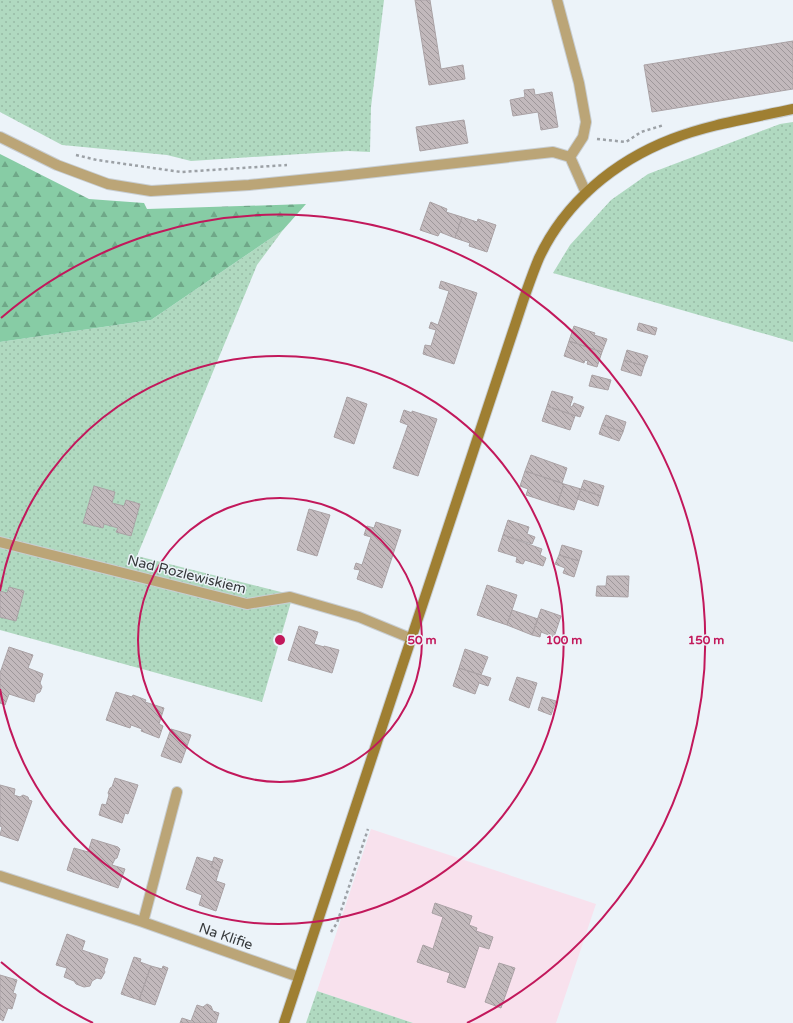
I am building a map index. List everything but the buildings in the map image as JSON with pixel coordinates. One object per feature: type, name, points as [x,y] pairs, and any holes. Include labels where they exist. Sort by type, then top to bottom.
[{"type":"street","points":[[557,0],[580,83],[586,122],[583,137],[570,157]]},
{"type":"street","points":[[284,1023],[410,638],[532,275],[546,246],[560,222],[586,193],[611,171],[637,155],[672,139],[702,129],[793,109]]},
{"type":"street","points":[[0,138],[57,165],[108,184],[151,191],[249,185],[553,152],[570,157],[586,193]]},
{"type":"street","name":"Nad Rozlewiskiem","points":[[0,542],[247,604],[290,597],[359,617],[410,638]]},
{"type":"street","points":[[143,922],[177,792]]},
{"type":"street","name":"Na Klifie","points":[[0,876],[143,922],[299,977]]},
{"type":"path","points":[[583,137],[626,142],[641,132],[670,124]]},
{"type":"path","points":[[69,153],[97,160],[181,172],[293,164]]},
{"type":"path","points":[[328,937],[337,923],[368,829]]},
{"type":"shaded area","points":[[371,829],[596,904],[556,1023],[413,1023],[317,991]]},
{"type":"green space","points":[[0,0],[384,0],[371,107],[370,152],[348,151],[191,161],[167,155],[62,145],[0,112]]},
{"type":"green space","points":[[793,122],[793,342],[553,273],[570,245],[611,200],[648,174],[780,124]]},
{"type":"green space","points":[[0,154],[89,199],[144,203],[147,209],[306,204],[283,230],[151,320],[0,342]]},
{"type":"green space","points":[[283,230],[257,265],[137,556],[293,595],[262,702],[0,630],[0,342],[151,320]]},
{"type":"green space","points":[[317,991],[413,1023],[306,1023]]}]
